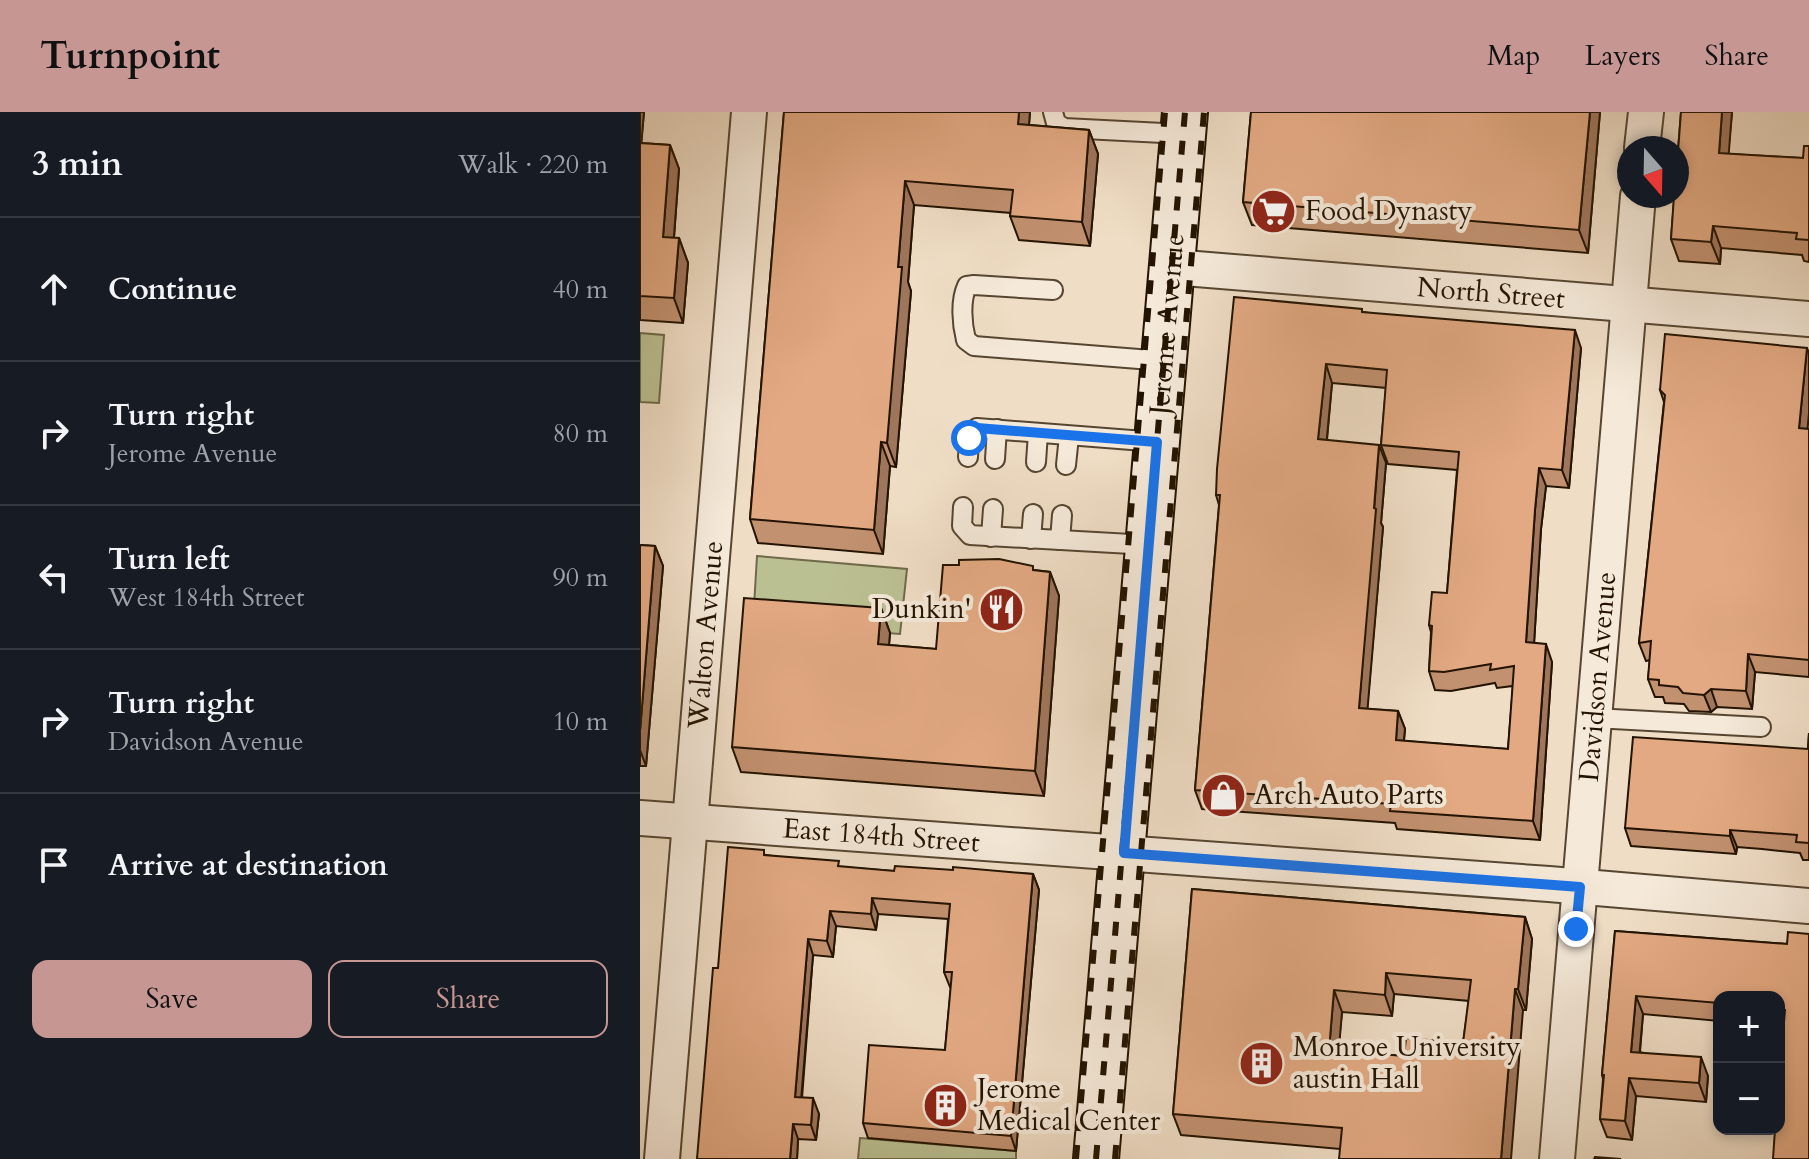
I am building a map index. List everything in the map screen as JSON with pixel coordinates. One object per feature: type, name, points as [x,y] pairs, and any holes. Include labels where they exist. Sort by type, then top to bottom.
[{"type":"main road","name":"Jerome Avenue","points":[[1096,1159],[1184,123]]},
{"type":"street","name":"Walton Avenue","points":[[662,1159],[749,112]]},
{"type":"street","points":[[1643,136],[1646,112]]},
{"type":"street","name":"Davidson Avenue","points":[[1557,1159],[1637,208]]},
{"type":"street","name":"North Street","points":[[1172,267],[1809,319]]},
{"type":"street","name":"East 184th Street","points":[[640,818],[1809,906]]},
{"type":"lane","points":[[1053,112],[1056,123],[1064,128],[1184,123]]},
{"type":"lane","points":[[1053,290],[967,286],[963,294],[966,340],[974,346],[1164,361]]},
{"type":"lane","points":[[968,457],[969,438],[977,428],[1157,442]]},
{"type":"lane","points":[[995,459],[997,429]]},
{"type":"lane","points":[[1036,462],[1038,433]]},
{"type":"lane","points":[[1066,465],[1069,436]]},
{"type":"lane","points":[[963,507],[962,526],[970,535],[1149,545]]},
{"type":"lane","points":[[991,537],[993,509]]},
{"type":"lane","points":[[1031,539],[1033,514]]},
{"type":"lane","points":[[1060,540],[1062,515]]},
{"type":"lane","points":[[1594,718],[1761,727]]},
{"type":"green space","points":[[640,333],[664,335],[659,403],[640,402]]},
{"type":"green space","points":[[757,556],[907,569],[900,634],[753,623]]},
{"type":"green space","points":[[860,1138],[1016,1151],[1016,1159],[858,1159]]},
{"type":"building","points":[[784,112],[1019,112],[1018,124],[1089,130],[1082,222],[1010,216],[1013,190],[905,181],[898,267],[902,267],[887,443],[881,442],[874,530],[750,519]]},
{"type":"building","points":[[1251,112],[1590,112],[1579,230],[1243,202]]},
{"type":"building","points":[[1681,112],[1722,112],[1719,153],[1803,158],[1804,146],[1809,146],[1809,240],[1796,239],[1797,233],[1713,226],[1711,242],[1671,239],[1673,208],[1689,208],[1689,136],[1679,136]]},
{"type":"building","points":[[640,143],[670,145],[663,237],[679,238],[674,298],[640,296]]},
{"type":"building","points":[[1234,297],[1362,309],[1362,312],[1575,330],[1562,470],[1539,468],[1535,510],[1526,642],[1546,644],[1533,821],[1390,811],[1391,804],[1195,790],[1220,495],[1216,495]],"holes":[[[1326,364],[1387,370],[1381,445],[1459,452],[1447,593],[1432,592],[1429,671],[1444,672],[1491,664],[1490,670],[1514,666],[1508,749],[1396,740],[1398,711],[1359,708],[1379,445],[1318,439]]]},
{"type":"building","points":[[1665,334],[1807,348],[1799,428],[1809,429],[1809,660],[1748,654],[1746,691],[1711,689],[1704,695],[1683,693],[1678,687],[1659,685],[1659,680],[1648,679],[1651,641],[1639,643],[1665,395],[1660,390]]},
{"type":"building","points":[[640,545],[655,546],[640,731]]},
{"type":"building","points":[[999,559],[1050,572],[1035,771],[732,747],[744,598],[881,608],[878,644],[936,649],[943,565],[959,565],[959,560]]},
{"type":"building","points":[[1809,733],[1809,843],[1796,842],[1797,835],[1730,830],[1730,836],[1625,828],[1633,737],[1808,749]]},
{"type":"building","points":[[728,847],[764,850],[764,855],[839,861],[838,866],[894,871],[895,866],[953,870],[953,867],[1033,874],[1011,1136],[863,1123],[869,1045],[945,1050],[952,972],[944,972],[950,904],[872,898],[871,914],[830,911],[827,941],[808,939],[795,1097],[813,1098],[811,1125],[793,1124],[790,1159],[697,1159],[713,968],[718,968]]},
{"type":"building","points":[[1192,889],[1525,917],[1518,989],[1515,989],[1501,1159],[1339,1159],[1342,1128],[1173,1114]],"holes":[[[1386,973],[1471,980],[1463,1043],[1406,1038],[1404,1056],[1329,1050],[1334,990],[1385,995]]]},
{"type":"building","points":[[1615,931],[1787,944],[1788,932],[1809,934],[1809,1159],[1773,1159],[1775,1135],[1785,1135],[1785,991],[1713,991],[1713,1002],[1636,996],[1631,1052],[1701,1057],[1699,1083],[1629,1078],[1625,1121],[1600,1119]]},
{"type":"railway","points":[[1076,1159],[1165,112]]},
{"type":"railway","points":[[1096,1159],[1185,112]]},
{"type":"railway","points":[[1115,1159],[1204,112]]},
{"type":"place","name":"Food Dynasty","points":[[1274,211]]},
{"type":"place","name":"Dunkin'","points":[[1002,609]]},
{"type":"place","name":"Arch Auto Parts","points":[[1223,795]]},
{"type":"place","name":"Monroe University austin Hall","points":[[1262,1063]]},
{"type":"place","name":"Jerome Medical Center","points":[[946,1105]]},
{"type":"route","points":[[969,438],[977,428],[1157,442],[1124,853],[1580,887],[1576,929]]}]
